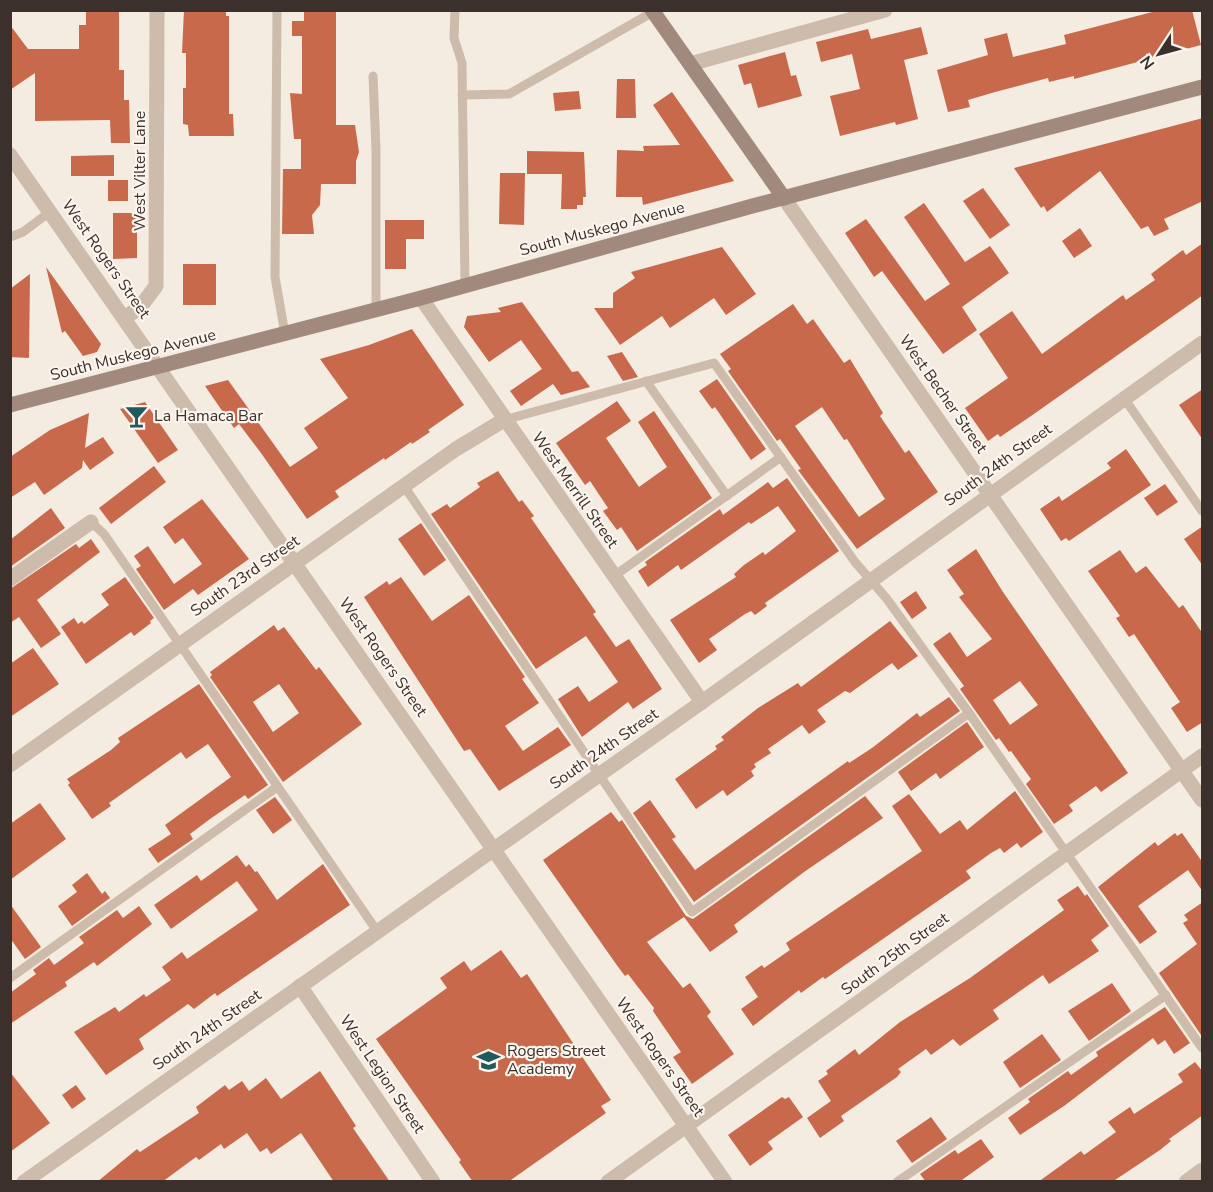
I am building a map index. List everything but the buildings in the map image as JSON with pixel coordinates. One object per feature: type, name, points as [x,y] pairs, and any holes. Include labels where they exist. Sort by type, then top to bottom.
[{"type":"street","name":"West Vilter Lane","points":[[125,318],[141,306],[156,286],[157,10]]},
{"type":"street","points":[[690,64],[864,13],[885,10]]},
{"type":"street","name":"West Becher Street","points":[[652,11],[1203,800]]},
{"type":"street","name":"South Muskego Avenue","points":[[10,405],[421,298],[784,198],[1203,87]]},
{"type":"street","name":"West Rogers Street","points":[[10,155],[296,562],[725,1182]]},
{"type":"street","name":"West Merrill Street","points":[[421,298],[702,702]]},
{"type":"street","name":"South 24th Street","points":[[24,1182],[493,848],[600,775],[989,493],[1203,343]]},
{"type":"street","name":"South 23rd Street","points":[[10,765],[456,449],[504,420]]},
{"type":"street","points":[[10,579],[91,522]]},
{"type":"street","name":"South 25th Street","points":[[608,1182],[1203,756]]},
{"type":"street","name":"West Legion Street","points":[[300,986],[433,1182]]},
{"type":"street","points":[[1186,1182],[1203,1170]]},
{"type":"lane","points":[[278,10],[275,278],[285,334]]},
{"type":"lane","points":[[455,10],[454,38],[462,63],[465,285]]},
{"type":"lane","points":[[462,95],[508,94],[652,11]]},
{"type":"lane","points":[[373,76],[376,149],[376,309]]},
{"type":"lane","points":[[10,237],[23,232],[51,211]]},
{"type":"lane","points":[[504,420],[714,363],[969,713],[1203,1048]]},
{"type":"lane","points":[[646,381],[727,496]]},
{"type":"lane","points":[[1124,398],[1203,511]]},
{"type":"lane","points":[[614,576],[781,457]]},
{"type":"lane","points":[[404,486],[692,912],[969,713]]},
{"type":"lane","points":[[91,522],[104,534],[377,931]]},
{"type":"lane","points":[[10,978],[277,788]]},
{"type":"lane","points":[[897,1182],[1166,995]]},
{"type":"place","name":"La Hamaca Bar","points":[[136,416]]},
{"type":"place","name":"Rogers Street Academy","points":[[489,1060]]}]
